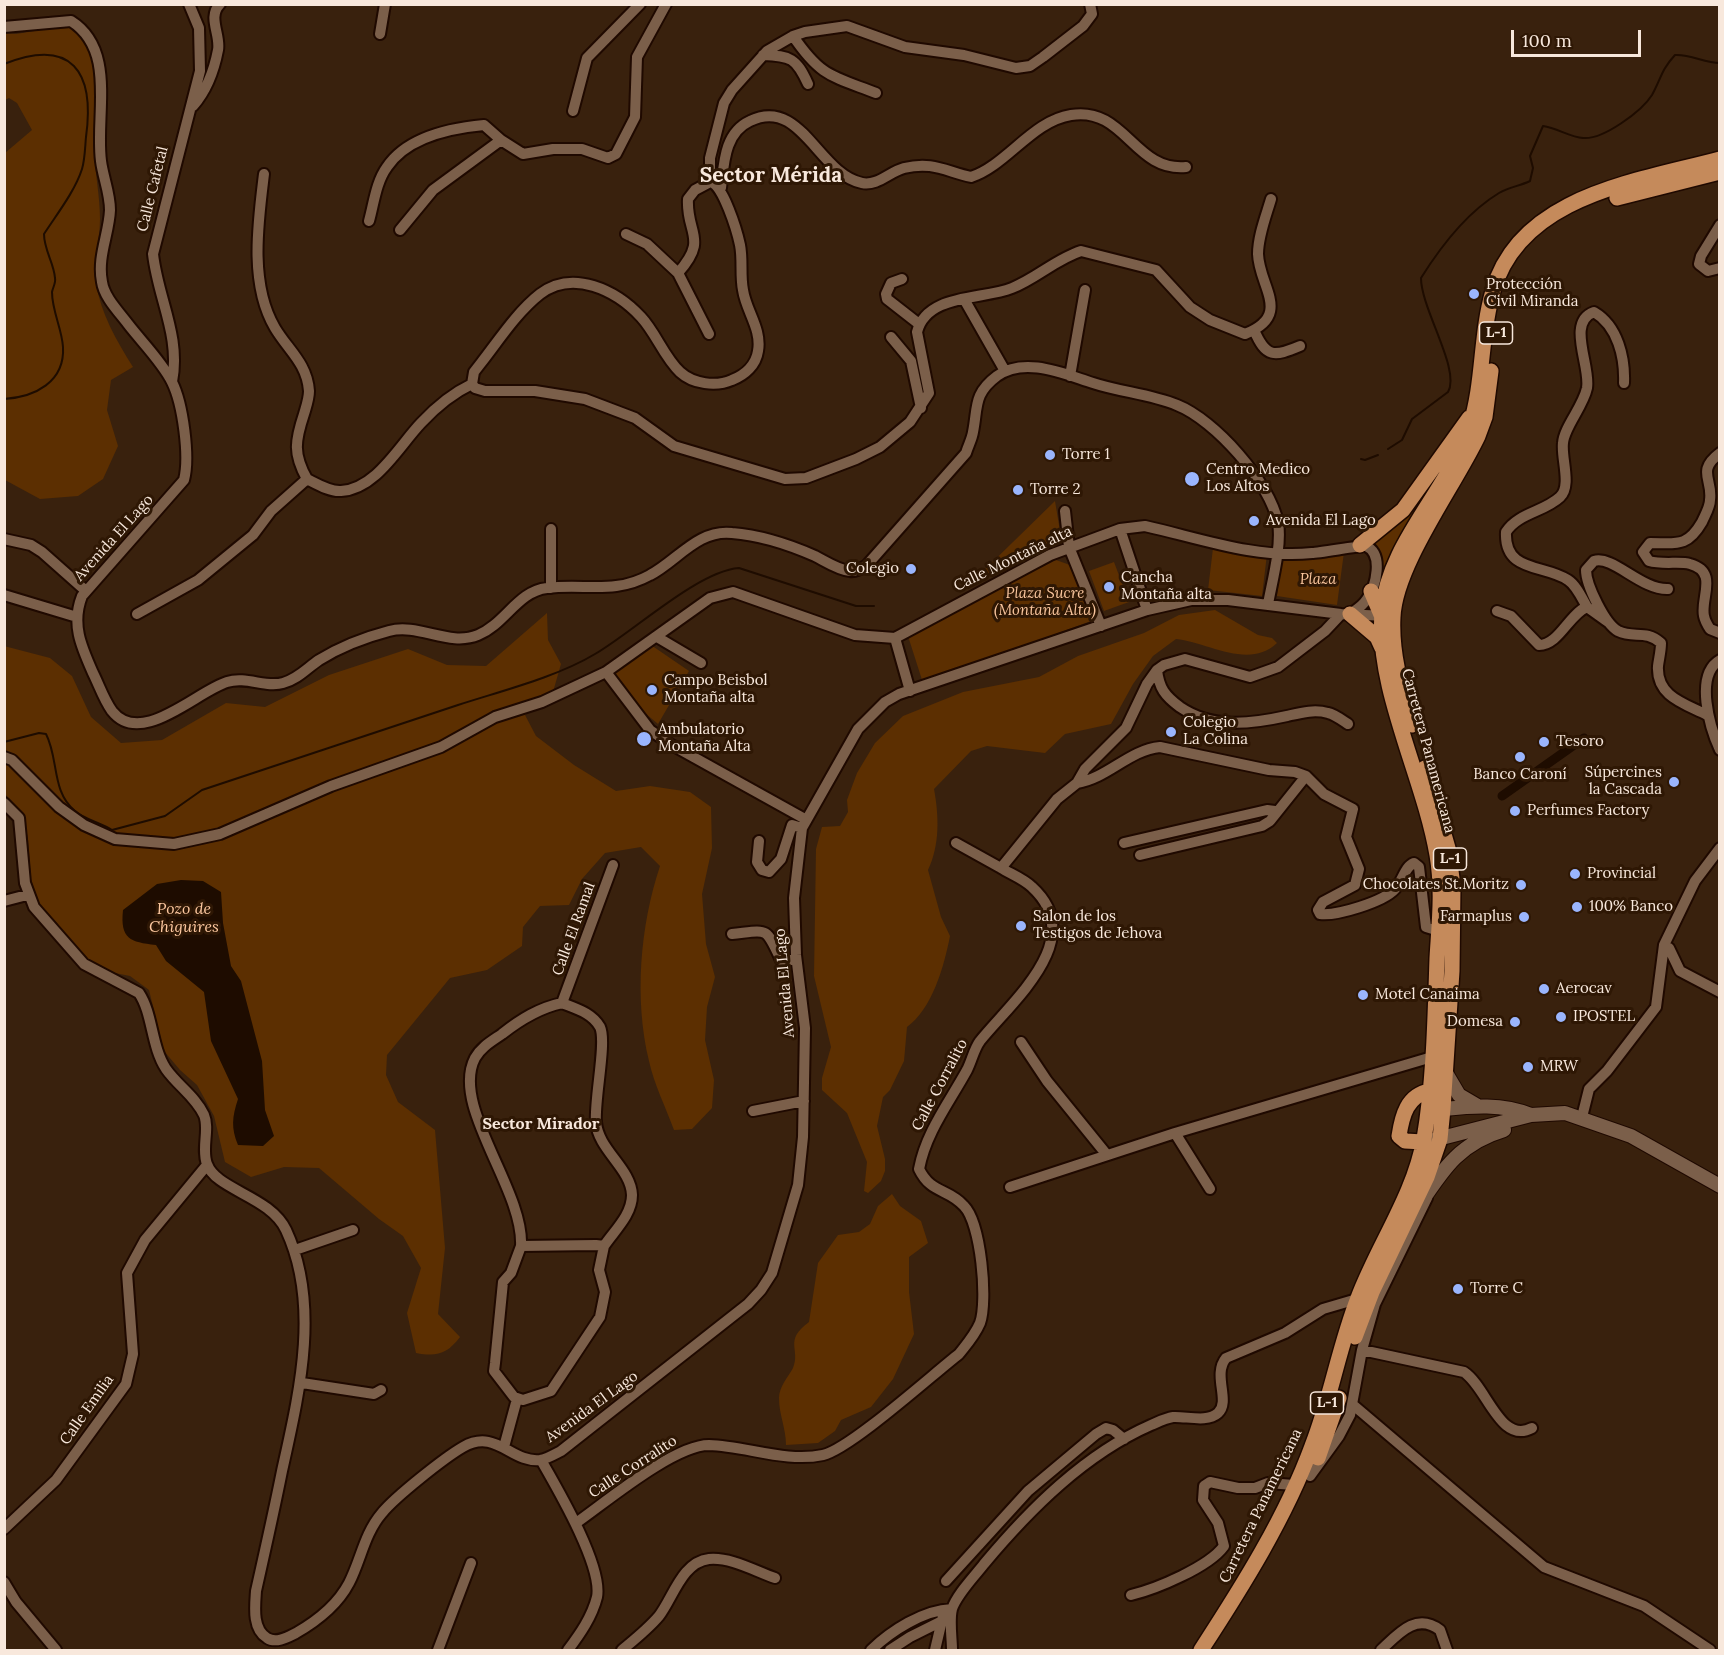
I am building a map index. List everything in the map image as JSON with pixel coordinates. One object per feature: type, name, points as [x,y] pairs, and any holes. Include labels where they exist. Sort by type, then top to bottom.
[{"type":"main road","name":"Carretera Panamericana","points":[[1201,1650],[1246,1579],[1294,1485],[1319,1427],[1357,1299],[1415,1172],[1434,1142],[1427,1110],[1441,891],[1437,856],[1418,779],[1389,686],[1389,648],[1384,596],[1398,558],[1458,453],[1474,411],[1492,293],[1506,259],[1519,242],[1560,209],[1591,195],[1719,171]]},
{"type":"main road","name":"Carretera Panamericana","points":[[1387,616],[1411,556],[1478,436],[1488,398],[1502,292],[1513,263],[1541,233],[1582,208],[1719,171]]},
{"type":"main road","points":[[1360,545],[1403,510],[1474,411]]},
{"type":"main road","points":[[1371,591],[1387,616]]},
{"type":"main road","name":"L-1","points":[[1346,614],[1389,648]]},
{"type":"main road","name":"Carretera Panamericana","points":[[1209,1650],[1253,1583],[1310,1476],[1330,1429],[1355,1338],[1372,1292],[1427,1177],[1443,1109],[1454,922],[1448,848],[1389,648]]},
{"type":"main road","points":[[1430,1091],[1417,1096],[1406,1107],[1399,1136],[1405,1141],[1434,1142]]},
{"type":"street","name":"Calle Cafetal","points":[[172,382],[176,348],[156,277],[153,254],[200,71],[199,28],[189,4]]},
{"type":"street","points":[[189,111],[206,90],[219,47],[214,18],[220,4]]},
{"type":"street","points":[[380,34],[385,4]]},
{"type":"street","points":[[573,111],[586,58],[640,4]]},
{"type":"street","points":[[369,221],[379,182],[387,167],[399,153],[453,128],[484,125],[501,140],[523,154],[553,149],[582,148],[608,158],[616,154],[635,117],[637,57],[666,4]]},
{"type":"street","points":[[710,182],[710,158],[724,103],[732,90],[763,55],[793,36],[829,27],[847,26],[905,47],[964,55],[1016,68],[1030,66],[1083,26],[1092,14],[1090,4]]},
{"type":"street","name":"Avenida El Lago","points":[[4,27],[71,21],[88,34],[95,51],[100,74],[100,160],[110,211],[101,259],[102,283],[118,311],[172,382],[186,452],[187,467],[184,480],[86,591],[77,608],[79,641],[105,700],[114,713],[139,724],[161,718],[226,682],[238,680],[281,684],[296,678],[328,655],[390,630],[405,628],[455,638],[478,635],[509,615],[530,593],[551,588],[599,589],[634,582],[651,575],[692,544],[717,533],[730,532],[748,535],[794,549],[850,572],[858,570],[867,565],[966,453],[974,431],[977,399],[988,384],[1005,371]]},
{"type":"street","points":[[793,36],[809,60],[821,71],[876,93]]},
{"type":"street","points":[[763,55],[789,57],[795,61],[808,84]]},
{"type":"street","points":[[472,384],[474,372],[527,306],[554,286],[571,281],[591,284],[633,311],[647,325],[680,372],[690,379],[698,382],[718,383],[731,381],[753,366],[757,356],[757,331],[743,291],[740,244],[721,188],[721,169],[730,141],[745,123],[765,117],[775,117],[796,126],[844,177],[865,183],[879,181],[905,168],[933,165],[970,177],[1056,119],[1078,114],[1094,116],[1111,122],[1147,157],[1158,163],[1172,167],[1186,167]]},
{"type":"street","points":[[400,230],[433,190],[501,140]]},
{"type":"street","points":[[264,174],[259,218],[260,286],[275,329],[303,367],[309,395],[297,441],[296,460],[306,479],[340,492],[361,486],[385,465],[422,422],[459,391],[472,384]]},
{"type":"street","points":[[710,182],[721,188]]},
{"type":"street","points":[[678,273],[695,246],[696,236],[689,215],[688,199],[695,190],[710,182]]},
{"type":"street","points":[[472,384],[485,391],[535,391],[585,399],[634,418],[685,451],[785,479],[806,478],[880,447],[910,422],[921,408],[929,393],[917,332],[919,324],[953,300],[1011,289],[1070,254],[1081,250],[1156,270],[1190,307],[1210,320],[1245,334],[1254,330],[1271,311],[1272,302],[1262,275],[1258,254],[1271,199]]},
{"type":"street","points":[[1719,225],[1701,256],[1699,264],[1708,271],[1719,268]]},
{"type":"street","points":[[626,234],[647,244],[678,273],[709,334]]},
{"type":"street","points":[[902,279],[891,283],[886,294],[887,299],[919,324]]},
{"type":"street","points":[[1071,376],[1085,290]]},
{"type":"street","points":[[964,299],[1005,371],[1029,367],[1049,369],[1176,405],[1218,433],[1245,460],[1268,499],[1278,523],[1276,555],[1268,604]]},
{"type":"street","points":[[1624,383],[1625,364],[1608,325],[1594,312],[1587,315],[1582,320],[1581,333],[1588,386],[1581,406],[1563,440],[1565,487],[1559,498],[1518,520],[1506,532],[1508,550],[1524,565],[1567,579],[1587,607],[1618,631],[1651,634],[1661,643],[1658,666],[1663,689],[1675,700],[1707,715]]},
{"type":"street","points":[[1254,330],[1259,343],[1273,354],[1281,354],[1300,346]]},
{"type":"street","points":[[891,337],[910,361],[921,408]]},
{"type":"street","points":[[1719,453],[1711,460],[1705,474],[1711,499],[1694,535],[1676,544],[1650,543],[1643,552],[1649,561],[1664,565],[1689,563],[1699,568],[1706,576],[1708,592],[1704,616],[1710,629],[1719,633]]},
{"type":"street","points":[[137,614],[198,580],[253,535],[271,511],[306,479]]},
{"type":"street","points":[[1065,511],[1070,547],[1101,626]]},
{"type":"street","name":"Calle Montaña alta","points":[[895,638],[962,600],[1070,547],[1120,529],[1145,526],[1276,555],[1348,550],[1360,545]]},
{"type":"street","points":[[551,529],[551,588]]},
{"type":"street","points":[[1120,529],[1147,610]]},
{"type":"street","points":[[4,538],[31,545],[42,552],[86,591]]},
{"type":"street","points":[[956,843],[1001,868],[1058,799],[1077,783],[1085,769],[1126,728],[1147,684],[1157,670],[1164,665],[1185,659],[1250,677],[1278,667],[1346,614],[1364,604],[1371,591],[1377,560],[1374,552],[1360,545]]},
{"type":"street","points":[[1608,622],[1586,578],[1586,570],[1594,561],[1605,561],[1656,589],[1668,589]]},
{"type":"street","points":[[4,757],[12,760],[59,807],[84,825],[115,839],[174,844],[220,834],[331,786],[441,747],[495,717],[542,702],[606,672],[710,598],[733,592],[855,635],[895,638],[910,691]]},
{"type":"street","points":[[4,595],[77,617]]},
{"type":"street","name":"Avenida El Lago","points":[[207,1165],[217,1179],[264,1205],[283,1224],[295,1250],[304,1332],[302,1383],[256,1591],[256,1622],[269,1645],[309,1626],[331,1607],[349,1583],[371,1528],[382,1512],[465,1446],[487,1441],[520,1456],[541,1460],[561,1451],[663,1373],[761,1290],[772,1273],[798,1185],[804,1101],[805,1028],[796,960],[794,898],[803,824],[858,729],[885,702],[910,691],[1147,610],[1191,600],[1210,598],[1346,614],[1387,616]]},
{"type":"street","points":[[1497,611],[1511,616],[1530,638],[1539,645],[1544,645],[1558,634],[1578,611],[1587,607]]},
{"type":"street","points":[[657,637],[701,663]]},
{"type":"street","points":[[1719,660],[1713,664],[1707,678],[1707,715],[1719,750]]},
{"type":"street","points":[[1157,670],[1160,689],[1167,698],[1192,715],[1228,724],[1260,722],[1309,712],[1329,713],[1348,724]]},
{"type":"street","points":[[606,672],[651,730],[670,744],[803,824]]},
{"type":"street","points":[[1077,783],[1102,774],[1143,748],[1160,747],[1306,776],[1324,794],[1353,809],[1346,837],[1359,869],[1355,885],[1323,902],[1319,906],[1320,914],[1349,909],[1380,899],[1394,890],[1407,868],[1414,863],[1419,867],[1426,927],[1439,931]]},
{"type":"street","points":[[1140,855],[1262,826],[1270,821],[1275,811],[1306,776]]},
{"type":"street","points":[[4,803],[15,812],[21,826],[27,895],[51,928],[84,964],[139,993],[143,998],[156,1050],[167,1070],[190,1093],[205,1117],[207,1165]]},
{"type":"street","points":[[1124,843],[1267,810],[1275,811]]},
{"type":"street","points":[[759,841],[757,862],[762,870],[769,872],[781,859],[792,825],[803,824]]},
{"type":"street","points":[[1582,1117],[1589,1089],[1607,1071],[1656,1007],[1664,945],[1695,881],[1719,848]]},
{"type":"street","name":"Calle El Ramal","points":[[562,1003],[613,865]]},
{"type":"street","name":"Calle Corralito","points":[[576,1523],[655,1467],[692,1448],[708,1445],[784,1455],[824,1455],[855,1437],[959,1354],[971,1340],[981,1321],[979,1238],[971,1215],[963,1203],[933,1188],[925,1181],[919,1168],[929,1134],[969,1065],[975,1050],[1031,982],[1051,940],[1052,912],[1047,904],[1031,886],[1001,868]]},
{"type":"street","points":[[4,901],[27,895]]},
{"type":"street","points":[[732,934],[764,930],[768,933],[782,960],[796,960]]},
{"type":"street","points":[[1664,945],[1669,948],[1680,971],[1719,992]]},
{"type":"street","points":[[562,1003],[593,1018],[602,1034],[596,1088],[596,1124],[599,1136],[623,1172],[632,1194],[623,1220],[604,1246],[599,1269],[604,1292],[600,1317],[552,1391],[523,1400],[509,1393],[494,1371],[503,1282],[511,1273],[521,1245],[521,1231],[511,1196],[471,1102],[471,1071],[480,1050],[492,1040],[534,1012],[562,1003]]},
{"type":"street","points":[[1021,1042],[1047,1081],[1107,1155]]},
{"type":"street","points":[[1010,1187],[1175,1133],[1432,1057]]},
{"type":"street","points":[[1446,1073],[1459,1095],[1491,1112],[1495,1128]]},
{"type":"street","points":[[753,1110],[804,1101]]},
{"type":"street","points":[[1427,1110],[1480,1106],[1516,1109],[1531,1115],[1565,1113],[1582,1117],[1631,1136],[1719,1186]]},
{"type":"street","points":[[1434,1142],[1495,1128],[1522,1125],[1531,1115]]},
{"type":"street","points":[[1404,1228],[1443,1170],[1462,1149],[1495,1128]]},
{"type":"street","points":[[1175,1133],[1210,1189]]},
{"type":"street","points":[[1434,1142],[1462,1149]]},
{"type":"street","name":"Calle Emilia","points":[[4,1529],[56,1480],[126,1384],[133,1354],[127,1273],[145,1240],[207,1165]]},
{"type":"street","points":[[1310,1476],[1339,1436],[1352,1404],[1362,1350],[1376,1304],[1443,1170]]},
{"type":"street","points":[[295,1250],[353,1230]]},
{"type":"street","points":[[521,1245],[604,1246]]},
{"type":"street","points":[[891,1650],[945,1613],[971,1579],[1036,1506],[1099,1455],[1124,1439],[1172,1417],[1213,1416],[1220,1412],[1223,1405],[1220,1373],[1221,1365],[1226,1358],[1285,1333],[1323,1309],[1357,1299]]},
{"type":"street","points":[[1362,1350],[1464,1372],[1474,1378],[1505,1426],[1522,1433],[1532,1428]]},
{"type":"street","points":[[302,1383],[374,1394],[381,1390]]},
{"type":"street","points":[[504,1447],[517,1399]]},
{"type":"street","points":[[1352,1404],[1544,1567],[1644,1606],[1710,1650]]},
{"type":"street","points":[[946,1581],[1028,1491],[1096,1434],[1106,1428],[1113,1430],[1124,1439]]},
{"type":"street","points":[[541,1460],[576,1523],[596,1577],[597,1595],[591,1616],[568,1650]]},
{"type":"street","points":[[1131,1595],[1154,1587],[1214,1558],[1224,1546],[1218,1523],[1203,1500],[1204,1486],[1210,1482],[1238,1488],[1255,1488],[1268,1483],[1294,1485]]},
{"type":"street","points":[[622,1650],[659,1615],[676,1587],[696,1564],[709,1559],[732,1562],[775,1578]]},
{"type":"street","points":[[438,1650],[471,1563]]},
{"type":"street","points":[[4,1582],[16,1602],[56,1650]]},
{"type":"street","points":[[871,1650],[885,1636],[945,1613]]},
{"type":"street","points":[[935,1650],[945,1613]]},
{"type":"street","points":[[945,1613],[952,1650]]},
{"type":"street","points":[[1381,1650],[1412,1624],[1422,1622],[1440,1630],[1448,1650]]},
{"type":"green space","points":[[65,26],[80,34],[90,47],[95,62],[98,80],[94,150],[100,219],[95,267],[96,283],[110,326],[133,367],[111,380],[107,410],[118,446],[103,479],[78,496],[40,499],[5,480],[5,153],[32,130],[17,103],[9,98],[5,100],[5,33],[16,34]]},
{"type":"green space","points":[[1429,485],[1398,539],[1379,591],[1381,561],[1377,548],[1365,540]]},
{"type":"green space","points":[[1055,501],[1061,537],[971,586],[971,583]]},
{"type":"green space","points":[[1213,548],[1267,554],[1262,596],[1208,590]]},
{"type":"green space","name":"Plaza","points":[[1344,552],[1337,605],[1277,596],[1282,557]]},
{"type":"green space","name":"Plaza Sucre (Montaña Alta)","points":[[1056,560],[1070,565],[1091,621],[923,683],[907,633]]},
{"type":"green space","name":"Cancha Montaña alta","points":[[1114,562],[1129,602],[1104,611],[1089,571]]},
{"type":"green space","points":[[1215,610],[1258,635],[1272,638],[1277,643],[1266,651],[1241,654],[1176,639],[1153,656],[1133,684],[1111,724],[1065,734],[1045,753],[987,746],[971,751],[934,789],[937,830],[935,851],[928,870],[941,917],[950,936],[936,986],[923,1010],[907,1027],[904,1061],[890,1090],[883,1097],[877,1126],[885,1159],[885,1171],[881,1181],[868,1193],[864,1191],[867,1162],[847,1113],[822,1090],[822,1078],[831,1047],[814,976],[816,849],[822,827],[840,826],[848,812],[847,800],[857,773],[875,743],[903,716],[963,692],[1039,677],[1078,656],[1144,633],[1179,615]]},
{"type":"green space","points":[[547,613],[548,640],[561,664],[551,699],[525,715],[536,736],[574,765],[616,791],[650,786],[690,792],[711,807],[712,848],[702,894],[706,944],[715,977],[707,1007],[705,1040],[714,1080],[712,1108],[692,1129],[674,1130],[649,1061],[642,1013],[641,963],[648,913],[660,866],[641,847],[605,853],[582,879],[569,905],[540,906],[523,927],[522,946],[487,970],[450,978],[387,1055],[386,1075],[398,1102],[435,1130],[445,1248],[438,1314],[460,1337],[451,1347],[441,1353],[430,1355],[416,1353],[407,1313],[421,1268],[403,1236],[379,1219],[319,1168],[284,1167],[251,1177],[225,1162],[214,1116],[197,1085],[164,1051],[149,990],[130,976],[115,973],[94,964],[72,946],[57,923],[40,905],[31,880],[28,839],[23,813],[5,794],[4,646],[50,658],[72,676],[91,717],[121,743],[162,740],[226,703],[265,707],[329,675],[408,649],[447,665],[486,666]]},
{"type":"green space","name":"Campo Beisbol Montaña alta","points":[[648,643],[689,671],[658,724],[639,708],[611,670]]},
{"type":"green space","points":[[892,1194],[900,1206],[921,1221],[928,1243],[909,1257],[909,1292],[914,1334],[893,1379],[871,1407],[841,1420],[835,1431],[818,1443],[786,1445],[779,1394],[793,1368],[797,1335],[809,1322],[818,1263],[838,1235],[859,1232],[870,1224],[878,1206]]},
{"type":"water","name":"Pozo de Chiguires","points":[[181,880],[203,881],[221,892],[223,923],[231,966],[241,981],[262,1061],[265,1110],[274,1136],[263,1146],[238,1145],[233,1122],[238,1099],[211,1041],[204,992],[166,961],[156,945],[133,940],[125,933],[123,927],[123,910],[157,884]]},
{"type":"waterway","points":[[4,64],[27,57],[47,55],[62,58],[74,66],[82,78],[87,94],[88,114],[82,169],[70,194],[44,234],[54,272],[52,299],[63,347],[59,370],[46,385],[37,391],[16,398],[4,399]]},
{"type":"waterway","points":[[1388,449],[1402,440],[1412,419],[1448,392],[1451,382],[1445,354],[1427,306],[1421,278],[1446,242],[1476,210],[1499,193],[1530,181],[1533,168],[1530,156],[1543,126],[1583,138],[1601,134],[1621,123],[1647,102],[1675,55],[1720,63]]},
{"type":"waterway","points":[[1361,459],[1365,460],[1378,455]]},
{"type":"waterway","points":[[4,742],[39,733],[46,734],[62,794],[67,803],[78,814],[112,830],[165,816],[202,790],[564,670],[595,654],[685,591],[723,572],[739,568],[856,606],[874,606]]},
{"type":"waterway","points":[[1502,796],[1584,738]]},
{"type":"place","name":"Protección Civil Miranda","points":[[1474,294]]},
{"type":"place","name":"Torre 1","points":[[1050,455]]},
{"type":"place","name":"Centro Medico Los Altos","points":[[1192,479]]},
{"type":"place","name":"Torre 2","points":[[1018,490]]},
{"type":"place","name":"Avenida El Lago","points":[[1254,521]]},
{"type":"place","name":"Colegio","points":[[911,569]]},
{"type":"place","name":"Cancha Montaña alta","points":[[1109,587]]},
{"type":"place","name":"Campo Beisbol Montaña alta","points":[[652,690]]},
{"type":"place","name":"Colegio La Colina","points":[[1171,732]]},
{"type":"place","name":"Ambulatorio Montaña Alta","points":[[644,739]]},
{"type":"place","name":"Tesoro","points":[[1544,742]]},
{"type":"place","name":"Banco Caroní","points":[[1520,757]]},
{"type":"place","name":"Súpercines la Cascada","points":[[1674,782]]},
{"type":"place","name":"Perfumes Factory","points":[[1515,811]]},
{"type":"place","name":"Provincial","points":[[1575,874]]},
{"type":"place","name":"Chocolates St.Moritz","points":[[1521,885]]},
{"type":"place","name":"100% Banco","points":[[1577,907]]},
{"type":"place","name":"Farmaplus","points":[[1524,917]]},
{"type":"place","name":"Salon de los Testigos de Jehova","points":[[1021,926]]},
{"type":"place","name":"Aerocav","points":[[1544,989]]},
{"type":"place","name":"Motel Canaima","points":[[1363,995]]},
{"type":"place","name":"IPOSTEL","points":[[1561,1017]]},
{"type":"place","name":"Domesa","points":[[1515,1022]]},
{"type":"place","name":"MRW","points":[[1528,1067]]},
{"type":"place","name":"Torre C","points":[[1458,1289]]},
{"type":"district","name":"Sector Mérida","points":[[771,176]]},
{"type":"district","name":"Sector Mirador","points":[[541,1124]]}]
